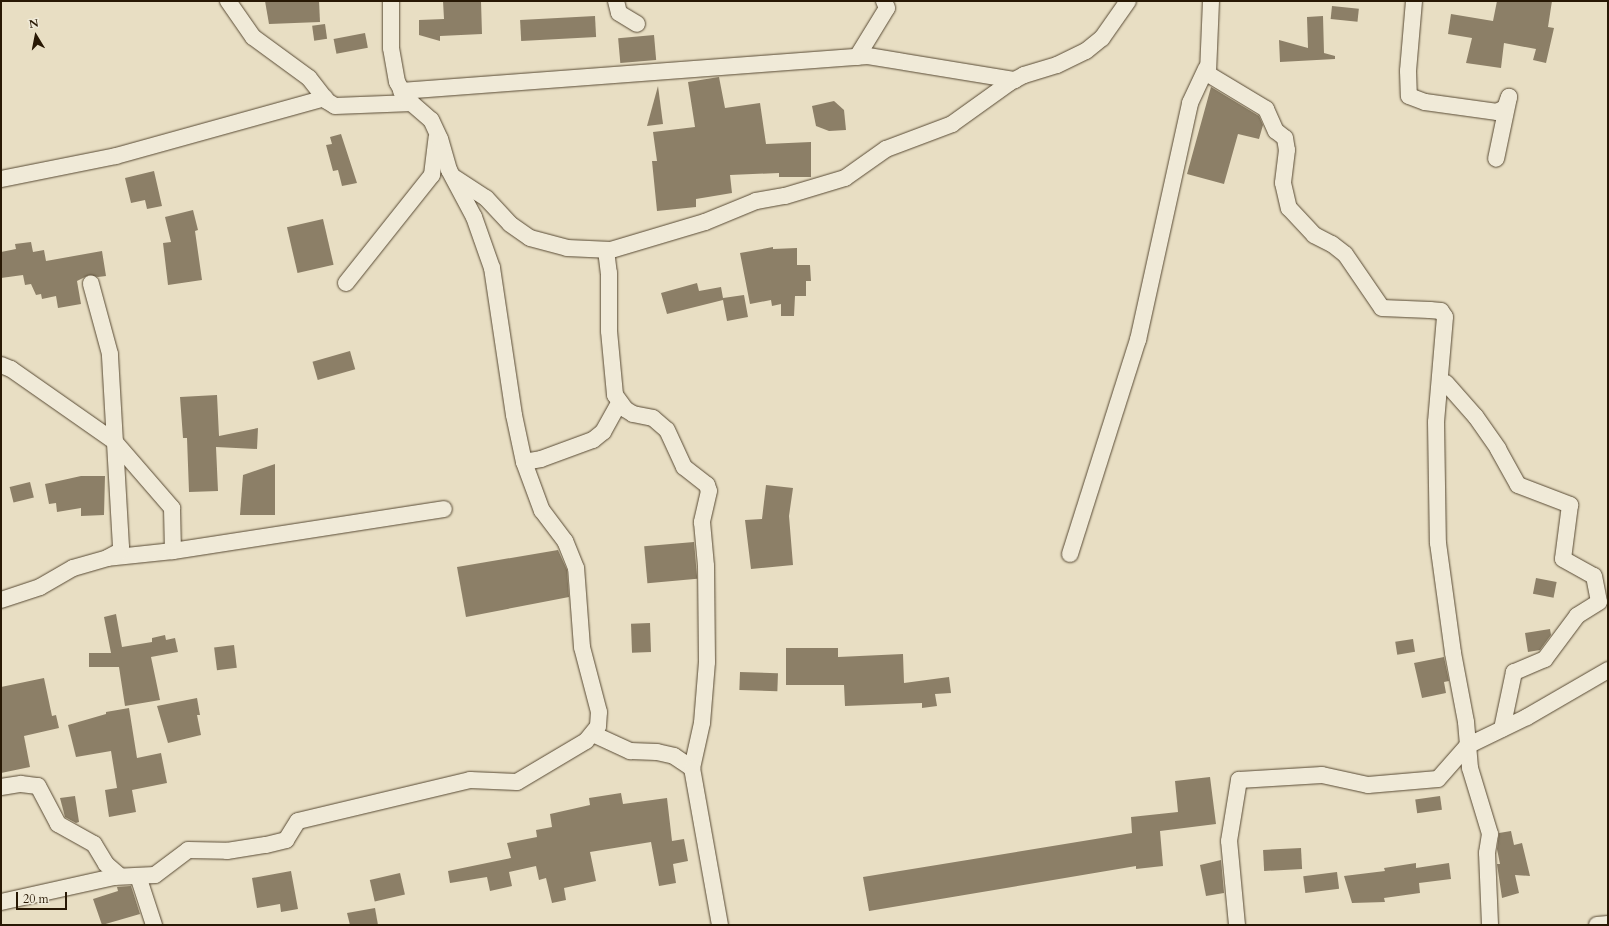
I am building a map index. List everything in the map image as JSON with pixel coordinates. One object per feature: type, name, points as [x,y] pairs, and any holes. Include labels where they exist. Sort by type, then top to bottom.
[{"type":"street","points":[[228,1],[253,37],[309,78],[325,98],[340,107],[412,103]]},
{"type":"street","points":[[1,902],[120,876],[138,876],[159,873],[188,850],[238,850],[286,840],[298,821],[470,780],[517,782],[536,772],[593,734],[598,726],[599,712],[582,647],[576,568],[566,541],[542,511],[524,462],[514,415],[492,268],[474,217],[455,178],[449,170],[437,134],[428,115],[412,103],[401,91],[394,72],[391,48],[391,1]]},
{"type":"street","points":[[616,1],[619,13],[637,24]]},
{"type":"street","points":[[857,57],[887,8],[884,1]]},
{"type":"street","points":[[455,178],[486,198],[510,224],[530,238],[567,248],[606,250],[706,222],[761,200],[785,196],[845,178],[886,149],[952,124],[1015,80],[1057,66],[1086,51],[1102,38],[1128,1]]},
{"type":"street","points":[[1070,554],[1138,340],[1190,103],[1206,70],[1211,1]]},
{"type":"street","points":[[1414,1],[1408,71],[1410,96],[1425,102],[1497,112],[1505,108],[1509,97],[1496,159]]},
{"type":"street","points":[[401,91],[868,56],[1015,80]]},
{"type":"street","points":[[1206,70],[1210,78],[1266,109],[1276,132],[1285,138],[1287,145],[1282,183],[1289,208],[1314,235],[1332,244],[1345,254],[1379,305],[1385,309],[1441,311],[1445,316],[1436,422],[1438,542],[1453,653],[1466,722],[1467,746],[1474,786],[1490,834],[1487,853],[1490,925]]},
{"type":"street","points":[[1,179],[116,156],[325,98]]},
{"type":"street","points":[[346,283],[432,175],[437,134]]},
{"type":"street","points":[[606,250],[611,356],[614,390],[619,403],[633,414],[653,418],[667,430],[684,467],[707,485],[709,491],[702,522],[706,566],[707,662],[702,723],[692,768],[720,925]]},
{"type":"street","points":[[91,284],[110,354],[114,441],[122,543],[120,551],[107,558]]},
{"type":"street","points":[[1,365],[12,369],[114,441],[172,508],[173,551]]},
{"type":"street","points":[[1446,384],[1490,436],[1518,485],[1570,505],[1563,559],[1594,576],[1599,602],[1577,616],[1545,659],[1514,672],[1502,729]]},
{"type":"street","points":[[524,462],[541,459],[594,440],[603,432],[619,403]]},
{"type":"street","points":[[1,600],[40,587],[74,568],[107,558],[173,551],[444,508]]},
{"type":"street","points":[[1237,925],[1229,842],[1240,780],[1322,774],[1368,785],[1438,779],[1467,746],[1502,729],[1608,670]]},
{"type":"street","points":[[593,734],[630,751],[657,752],[674,756],[692,768]]},
{"type":"street","points":[[1,787],[21,784],[38,786],[58,824],[94,844],[106,864],[120,876]]},
{"type":"street","points":[[138,876],[154,925]]},
{"type":"street","points":[[1597,925],[1608,924]]},
{"type":"building","points":[[265,1],[319,1],[320,22],[269,24]]},
{"type":"building","points":[[443,1],[481,1],[482,34],[440,36],[440,41],[419,35],[419,20],[444,19]]},
{"type":"building","points":[[1497,1],[1552,1],[1548,27],[1554,28],[1546,63],[1533,60],[1536,49],[1504,43],[1501,68],[1466,63],[1472,38],[1448,34],[1451,14],[1493,21]]},
{"type":"building","points":[[1332,6],[1359,9],[1357,22],[1331,19]]},
{"type":"building","points":[[595,16],[596,37],[521,41],[520,20]]},
{"type":"building","points":[[1323,16],[1324,53],[1335,56],[1335,59],[1280,62],[1279,40],[1308,48],[1307,17]]},
{"type":"building","points":[[325,24],[327,39],[314,41],[312,26]]},
{"type":"building","points":[[365,33],[368,48],[336,54],[334,39]]},
{"type":"building","points":[[654,35],[656,60],[620,63],[618,38]]},
{"type":"building","points":[[719,77],[725,108],[760,103],[766,144],[811,142],[811,177],[779,177],[779,173],[730,175],[732,193],[696,199],[696,207],[657,211],[652,161],[657,161],[653,132],[695,127],[688,82]]},
{"type":"building","points":[[658,86],[663,124],[647,126]]},
{"type":"building","points":[[1211,87],[1259,116],[1263,125],[1259,139],[1238,134],[1224,184],[1187,174]]},
{"type":"building","points":[[834,101],[844,110],[846,130],[829,131],[816,126],[812,106]]},
{"type":"building","points":[[341,134],[357,183],[342,186],[338,170],[333,171],[326,145],[332,144],[330,137]]},
{"type":"building","points":[[154,171],[162,206],[147,209],[145,200],[131,203],[125,178]]},
{"type":"building","points":[[193,210],[198,230],[195,231],[202,280],[168,285],[163,243],[171,242],[165,217]]},
{"type":"building","points":[[323,219],[334,265],[298,273],[287,227]]},
{"type":"building","points":[[31,242],[33,252],[44,250],[46,261],[102,251],[106,276],[98,277],[89,275],[77,281],[81,304],[58,308],[56,296],[42,299],[41,294],[36,295],[31,284],[25,285],[23,275],[1,278],[1,252],[16,249],[15,244]]},
{"type":"building","points":[[773,247],[773,249],[797,248],[797,265],[810,265],[811,281],[806,281],[806,296],[795,296],[794,316],[781,316],[781,304],[772,306],[771,300],[750,304],[740,253]]},
{"type":"building","points":[[697,283],[699,291],[721,287],[723,298],[744,295],[748,317],[727,321],[723,300],[667,314],[661,293]]},
{"type":"building","points":[[350,351],[355,369],[318,380],[313,362]]},
{"type":"building","points":[[217,395],[219,436],[258,428],[257,449],[216,447],[218,491],[189,492],[187,438],[183,438],[180,397]]},
{"type":"building","points":[[275,464],[275,515],[240,515],[243,475]]},
{"type":"building","points":[[81,476],[105,476],[104,515],[81,516],[81,508],[57,512],[56,503],[49,504],[45,484]]},
{"type":"building","points":[[30,482],[34,498],[13,503],[10,487]]},
{"type":"building","points":[[766,485],[793,488],[789,516],[793,565],[751,569],[745,520],[762,519]]},
{"type":"building","points":[[694,542],[697,579],[647,583],[644,546]]},
{"type":"building","points":[[558,550],[567,570],[569,597],[466,617],[457,567]]},
{"type":"building","points":[[1536,578],[1557,582],[1554,598],[1533,594]]},
{"type":"building","points":[[116,614],[122,647],[152,642],[152,638],[165,635],[166,640],[175,638],[178,652],[151,657],[160,700],[125,706],[119,667],[89,667],[89,653],[111,653],[104,617]]},
{"type":"building","points":[[650,623],[651,652],[632,653],[631,624]]},
{"type":"building","points":[[1550,629],[1551,635],[1540,650],[1528,652],[1525,633]]},
{"type":"building","points":[[1413,639],[1415,652],[1397,655],[1395,642]]},
{"type":"building","points":[[234,645],[237,668],[217,670],[214,647]]},
{"type":"building","points":[[786,648],[838,648],[838,657],[903,654],[904,683],[949,677],[951,693],[935,694],[937,706],[922,708],[922,703],[845,706],[844,685],[786,685]]},
{"type":"building","points":[[1444,657],[1449,681],[1444,682],[1446,693],[1422,698],[1414,663]]},
{"type":"building","points":[[740,672],[778,673],[777,691],[739,690]]},
{"type":"building","points":[[44,678],[52,716],[56,715],[59,728],[24,736],[30,767],[1,773],[1,687]]},
{"type":"building","points":[[197,698],[200,715],[197,715],[201,735],[168,743],[157,706]]},
{"type":"building","points":[[129,708],[137,758],[161,753],[167,783],[132,790],[136,812],[109,817],[105,790],[117,788],[111,751],[76,757],[68,725],[106,714],[106,712]]},
{"type":"building","points":[[1210,777],[1216,824],[1160,831],[1163,866],[1136,869],[1136,866],[869,911],[863,877],[1132,833],[1131,817],[1178,812],[1175,781]]},
{"type":"building","points":[[621,793],[623,804],[667,798],[672,841],[684,839],[688,861],[673,864],[676,883],[659,886],[651,842],[590,852],[596,881],[564,888],[566,900],[552,903],[546,878],[539,880],[536,866],[509,872],[512,886],[490,891],[487,877],[450,883],[448,871],[511,858],[507,843],[537,837],[536,830],[552,827],[550,814],[590,805],[589,798]]},
{"type":"building","points":[[75,796],[79,822],[76,823],[65,817],[60,798]]},
{"type":"building","points":[[1440,796],[1442,810],[1417,813],[1415,799]]},
{"type":"building","points":[[1511,831],[1514,845],[1522,843],[1530,876],[1515,875],[1519,893],[1502,898],[1497,864],[1500,864],[1497,849],[1499,833]]},
{"type":"building","points":[[1301,848],[1302,869],[1264,871],[1263,850]]},
{"type":"building","points":[[1221,860],[1224,893],[1206,896],[1200,865]]},
{"type":"building","points":[[1416,863],[1416,868],[1449,863],[1451,879],[1419,883],[1420,893],[1384,898],[1385,902],[1352,903],[1344,876],[1385,871],[1384,868]]},
{"type":"building","points":[[291,871],[298,909],[281,912],[280,904],[257,908],[252,878]]},
{"type":"building","points":[[1337,872],[1339,889],[1305,893],[1303,876]]},
{"type":"building","points":[[400,873],[405,894],[375,901],[370,880]]},
{"type":"building","points":[[131,886],[140,914],[102,925],[93,899],[118,891],[117,887]]},
{"type":"building","points":[[375,908],[378,925],[350,925],[347,913]]}]
